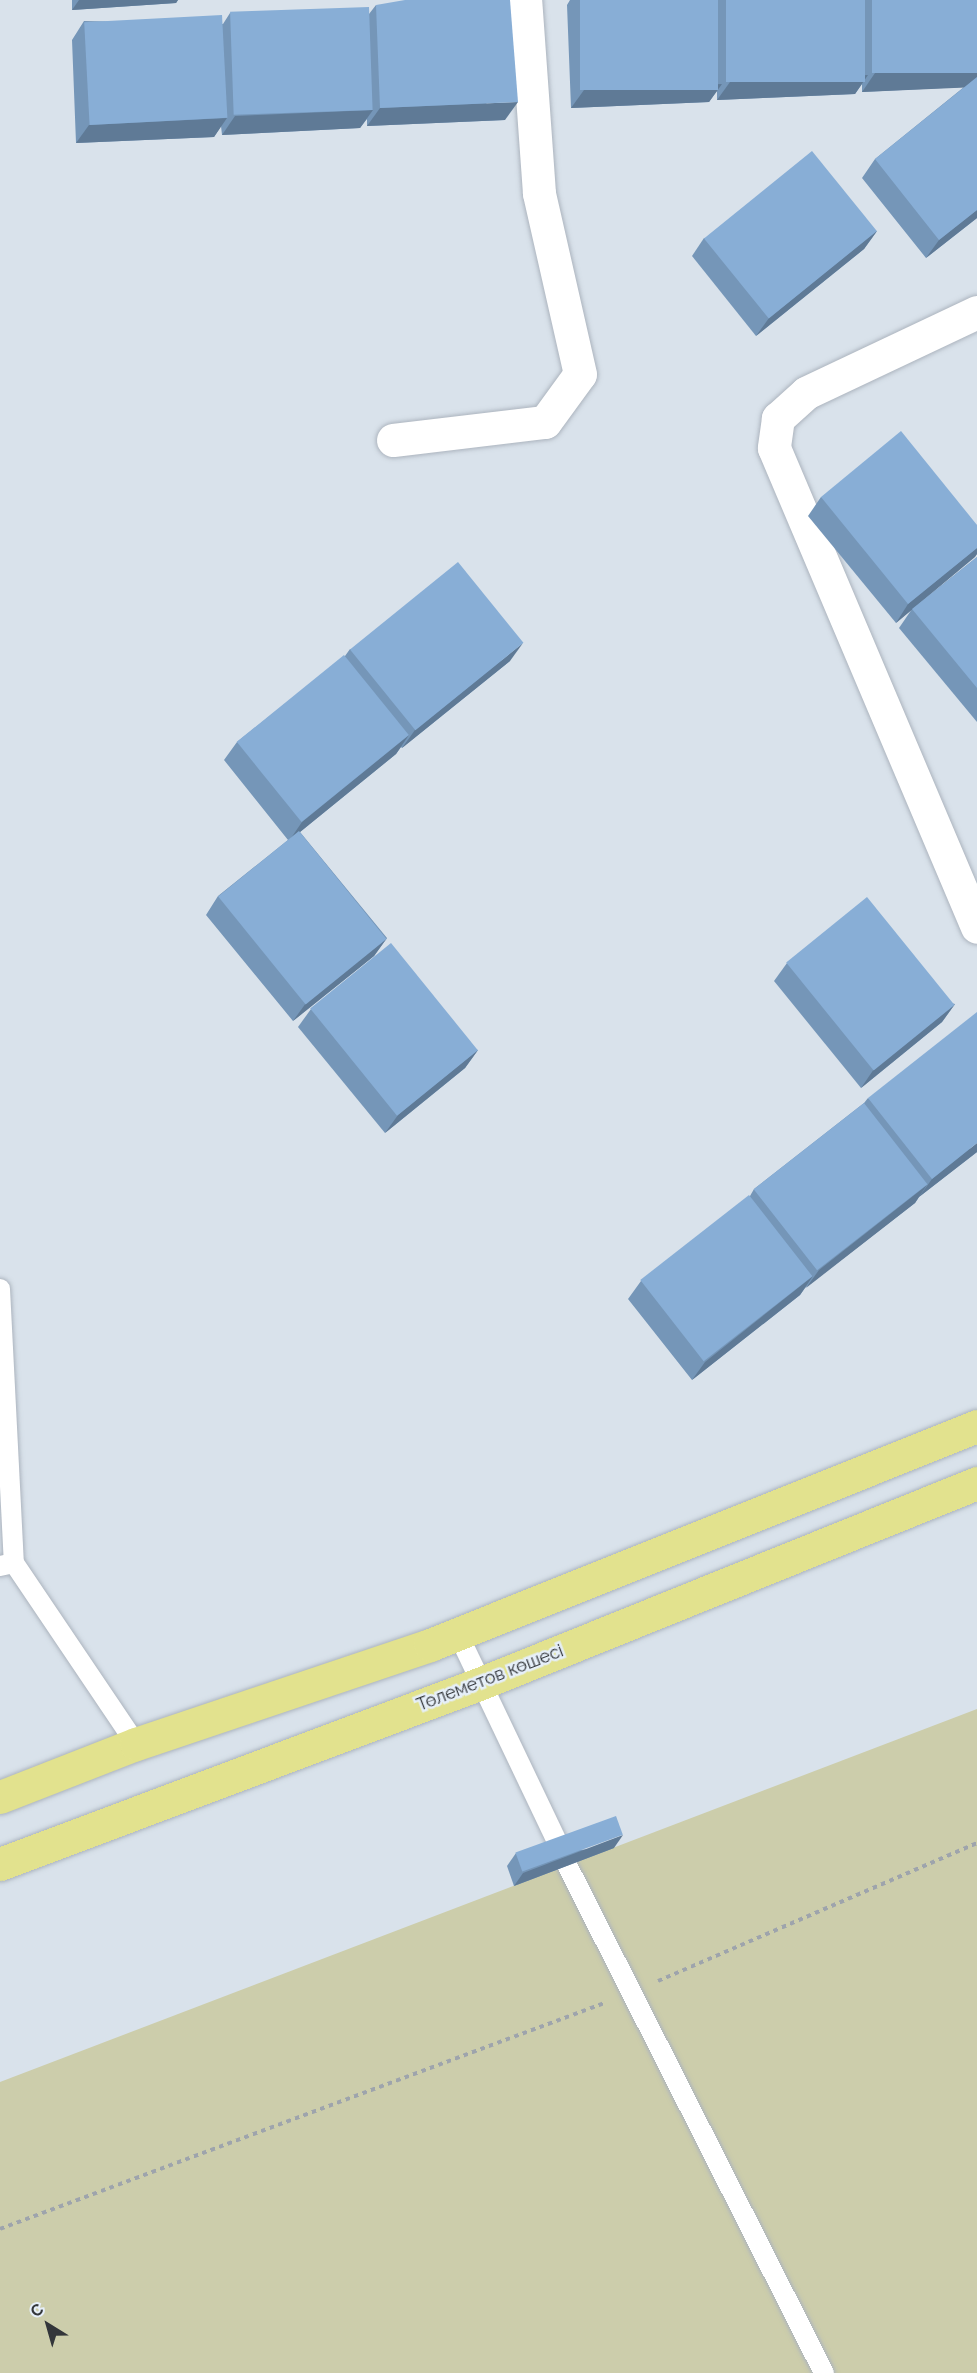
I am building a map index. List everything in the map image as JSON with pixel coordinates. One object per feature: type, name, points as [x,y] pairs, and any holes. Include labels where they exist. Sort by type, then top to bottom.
[{"type":"main road","points":[[0,1797],[136,1744],[458,1634],[977,1426]]},
{"type":"main road","name":"Төлеметов көшесі","points":[[0,1864],[479,1684],[977,1483]]},
{"type":"street","points":[[393,440],[545,422],[580,374],[539,193],[525,0]]},
{"type":"street","points":[[977,312],[806,393],[778,418],[774,448],[977,927]]},
{"type":"lane","points":[[0,1289],[7,1564],[136,1744]]},
{"type":"lane","points":[[458,1634],[479,1684],[559,1846]]},
{"type":"lane","points":[[567,1865],[824,2373]]},
{"type":"path","points":[[0,2229],[633,1992],[977,1843]]},
{"type":"green space","points":[[977,1709],[977,2373],[0,2373],[0,2082]]},
{"type":"building","points":[[405,0],[510,0],[518,102],[380,108],[376,5]]},
{"type":"building","points":[[580,0],[718,0],[718,90],[580,90]]},
{"type":"building","points":[[726,0],[865,0],[865,82],[726,82]]},
{"type":"building","points":[[872,0],[977,0],[977,73],[872,73]]},
{"type":"building","points":[[369,7],[373,110],[234,115],[230,12]]},
{"type":"building","points":[[222,15],[227,118],[90,125],[84,22]]},
{"type":"building","points":[[977,77],[977,210],[939,240],[875,159]]},
{"type":"building","points":[[812,151],[877,231],[769,319],[704,238]]},
{"type":"building","points":[[901,431],[977,525],[977,548],[908,604],[821,497]]},
{"type":"building","points":[[977,557],[977,688],[912,609]]},
{"type":"building","points":[[458,562],[523,643],[415,730],[350,649]]},
{"type":"building","points":[[344,655],[409,735],[302,822],[237,742]]},
{"type":"building","points":[[299,831],[386,939],[306,1004],[218,896]]},
{"type":"building","points":[[867,897],[954,1005],[874,1070],[786,962]]},
{"type":"building","points":[[391,943],[478,1050],[397,1116],[310,1008]]},
{"type":"building","points":[[977,1012],[977,1143],[932,1179],[868,1098]]},
{"type":"building","points":[[864,1103],[927,1184],[817,1270],[754,1189]]},
{"type":"building","points":[[749,1195],[812,1276],[704,1361],[640,1280]]},
{"type":"building","points":[[616,1816],[623,1835],[522,1871],[515,1853]]}]
